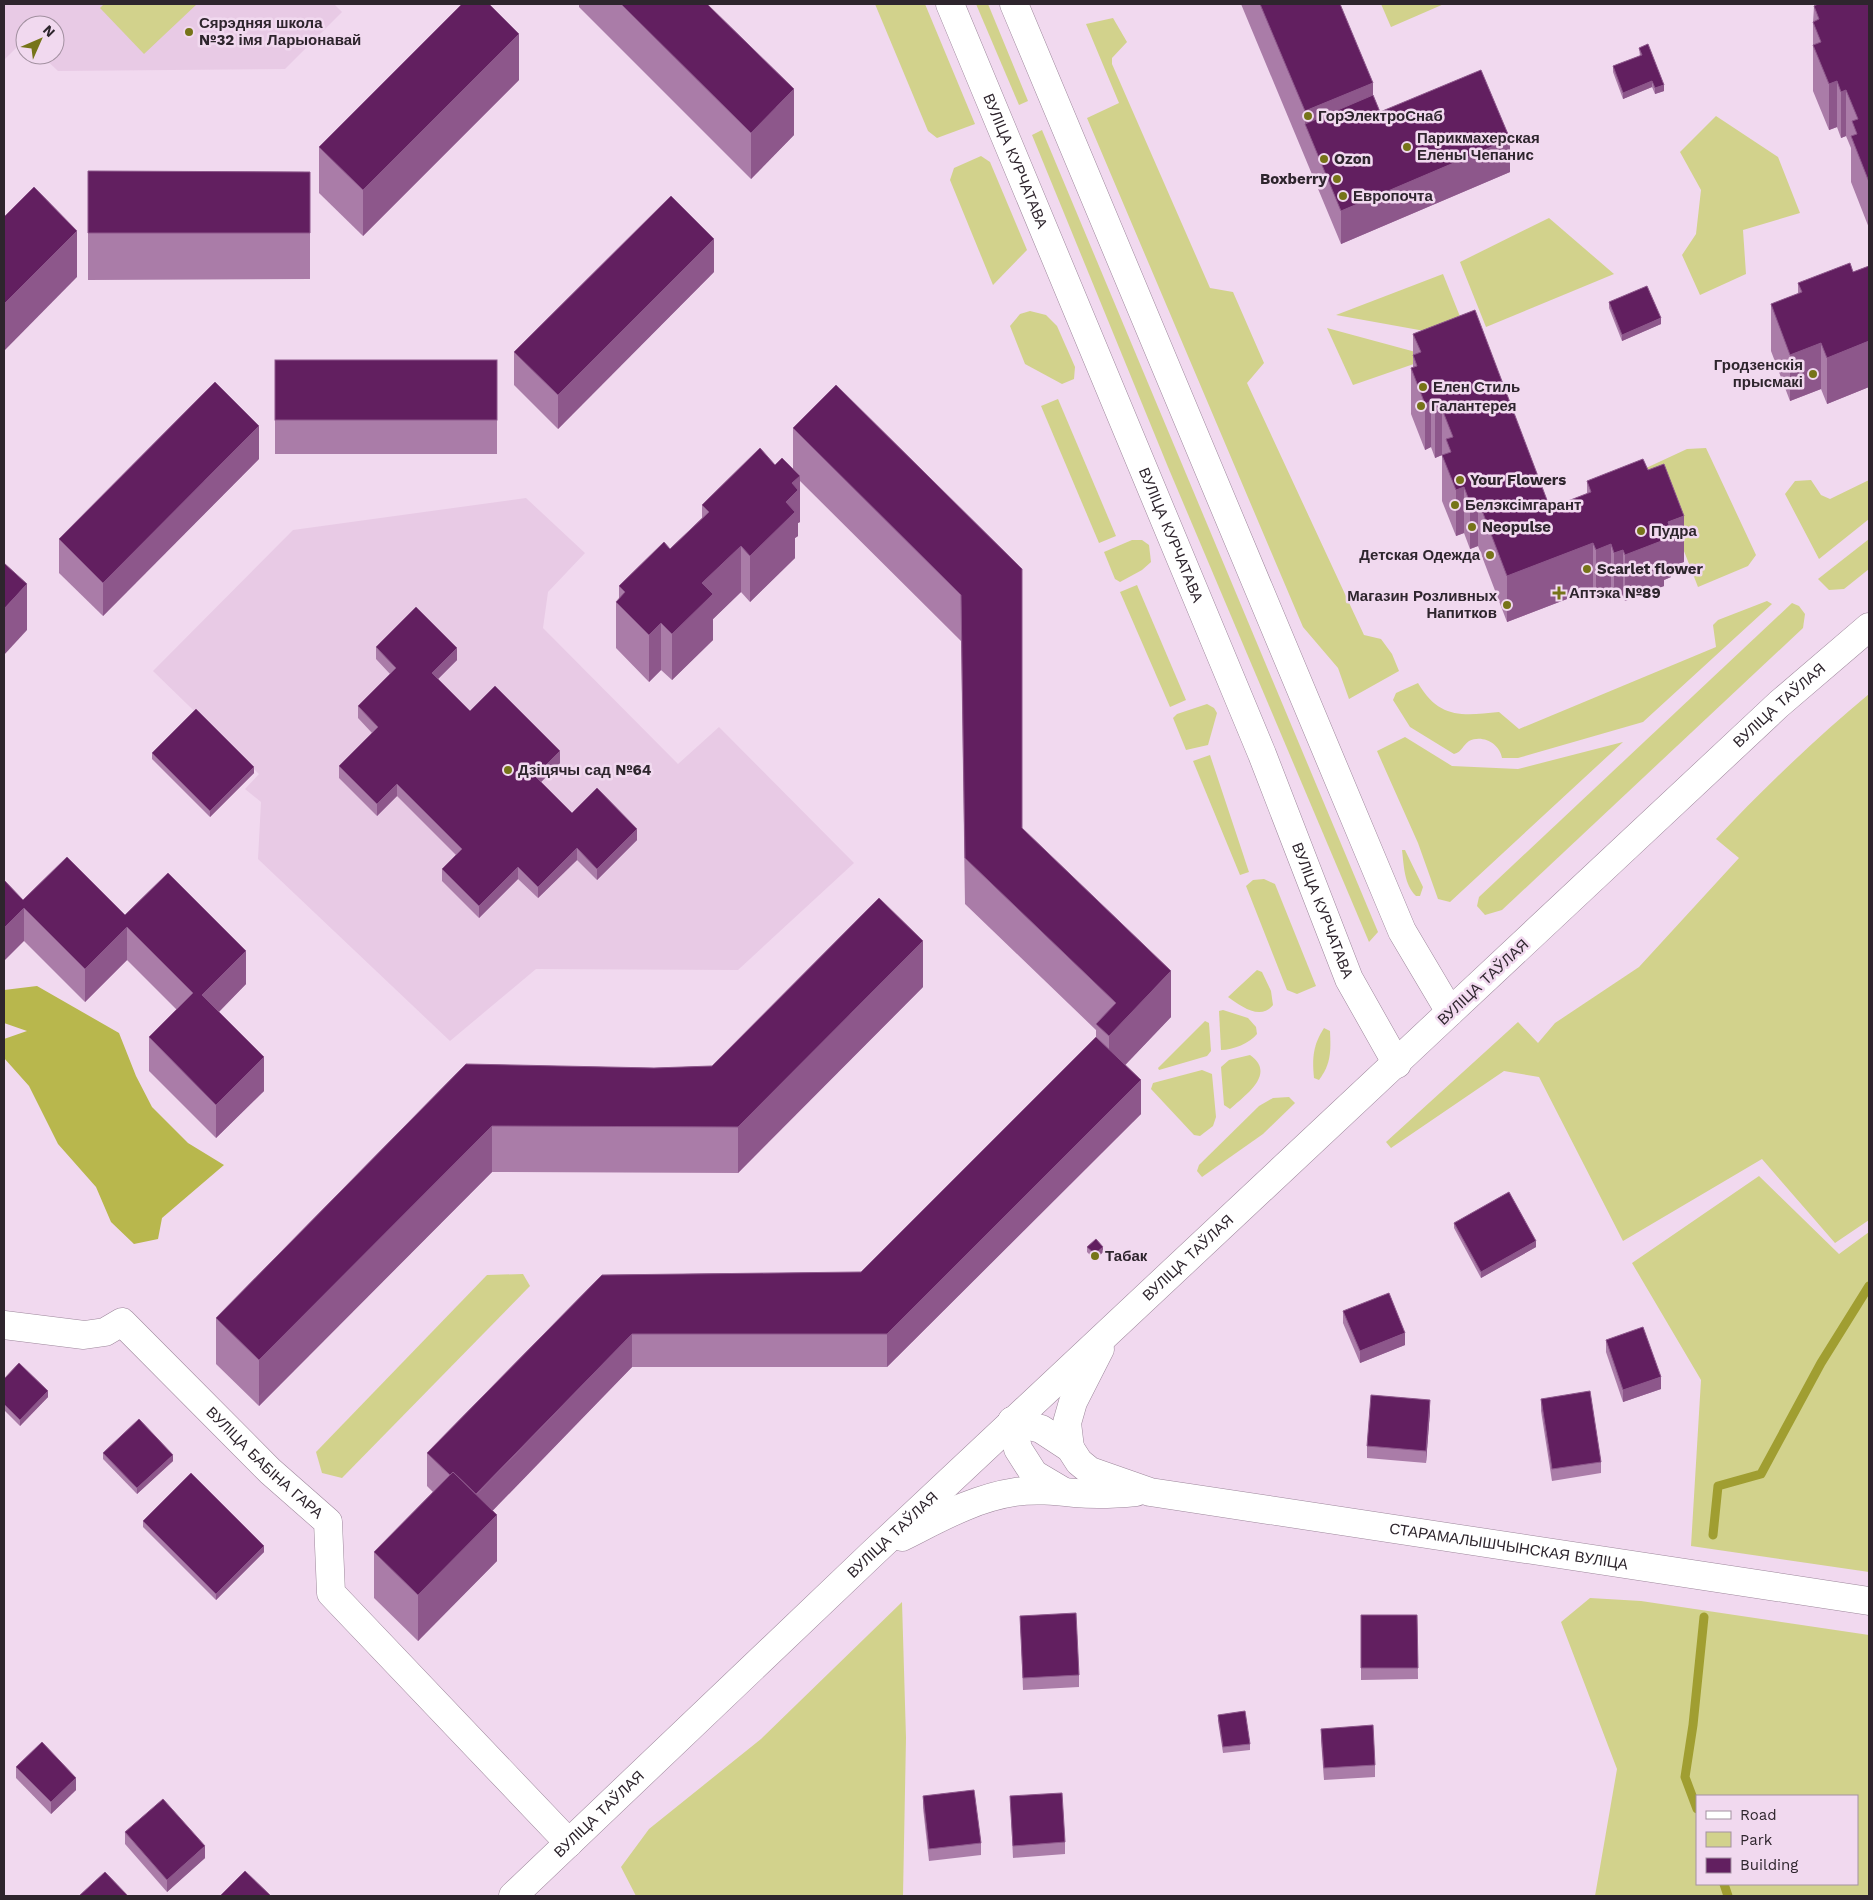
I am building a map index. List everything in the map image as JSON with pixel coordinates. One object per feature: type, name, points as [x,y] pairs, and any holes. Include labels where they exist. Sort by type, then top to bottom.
[{"type":"main road","name":"ВУЛІЦА КУРЧАТАВА","points":[[950,4],[1262,754],[1349,979],[1396,1064]]},
{"type":"main road","points":[[1014,4],[1402,931],[1450,1012]]},
{"type":"main road","name":"ВУЛІЦА ТАЎЛАЯ","points":[[512,1896],[1012,1422],[1779,704],[1869,628]]},
{"type":"main road","name":"ВУЛІЦА БАБІНА ГАРА","points":[[4,1325],[84,1335],[105,1332],[122,1322],[270,1471],[328,1522],[331,1593],[569,1843]]},
{"type":"main road","points":[[1070,1448],[1067,1423],[1073,1402],[1107,1334]]},
{"type":"main road","points":[[1061,1490],[1034,1474],[1018,1449],[1012,1422],[1041,1429],[1070,1448],[1079,1462],[1090,1471],[1150,1492]]},
{"type":"main road","points":[[874,1552],[959,1508],[982,1499],[1015,1492],[1061,1490],[1074,1493],[1105,1494],[1150,1492]]},
{"type":"main road","name":"СТАРАМАЛЫШЧЫНСКАЯ ВУЛІЦА","points":[[1150,1492],[1869,1601]]},
{"type":"shaded area","name":"Сярэдняя школа №32 імя Ларыонавай","points":[[4,4],[334,4],[342,12],[285,69],[58,71],[52,65],[65,65],[65,15],[15,15],[15,49],[4,60]]},
{"type":"shaded area","name":"Дзіцячы сад №64","points":[[526,498],[585,553],[548,592],[543,628],[678,764],[719,727],[854,863],[738,970],[536,969],[450,1041],[258,859],[261,802],[245,789],[259,774],[153,671],[293,530]]},
{"type":"shaded area","points":[[37,986],[119,1033],[136,1076],[152,1107],[188,1143],[224,1165],[162,1218],[158,1239],[134,1244],[111,1222],[96,1187],[58,1144],[29,1086],[4,1058],[4,1039],[27,1031],[4,1023],[4,990]]},
{"type":"green space","points":[[104,4],[197,4],[144,54],[100,8]]},
{"type":"green space","points":[[875,4],[925,4],[975,124],[937,138],[928,131]]},
{"type":"green space","points":[[976,4],[988,4],[1028,101],[1019,105]]},
{"type":"green space","points":[[1381,4],[1444,4],[1391,27]]},
{"type":"green space","points":[[1113,18],[1127,42],[1112,58],[1112,64],[1210,288],[1233,292],[1264,363],[1247,383],[1364,635],[1381,639],[1392,654],[1399,671],[1349,699],[1338,668],[1303,627],[1087,118],[1119,103],[1086,24]]},
{"type":"green space","points":[[1716,116],[1778,157],[1800,213],[1743,230],[1746,274],[1700,295],[1682,255],[1696,234],[1701,190],[1680,152]]},
{"type":"green space","points":[[1042,130],[1378,932],[1369,942],[1168,467],[1032,135]]},
{"type":"green space","points":[[981,156],[990,162],[1027,250],[993,285],[950,180],[954,168]]},
{"type":"green space","points":[[1549,218],[1614,274],[1486,327],[1460,262]]},
{"type":"green space","points":[[1443,274],[1469,339],[1336,315]]},
{"type":"green space","points":[[1030,311],[1046,315],[1057,326],[1075,367],[1074,379],[1062,384],[1025,364],[1010,326],[1020,314]]},
{"type":"green space","points":[[1327,328],[1434,357],[1353,385]]},
{"type":"green space","points":[[1058,399],[1116,536],[1099,543],[1041,406]]},
{"type":"green space","points":[[1706,448],[1756,555],[1748,566],[1698,587],[1666,505],[1631,475],[1687,449]]},
{"type":"green space","points":[[1811,480],[1821,495],[1830,499],[1869,480],[1869,519],[1819,559],[1785,494],[1795,481]]},
{"type":"green space","points":[[1869,539],[1869,569],[1844,589],[1829,590],[1818,579]]},
{"type":"green space","points":[[1132,540],[1142,540],[1149,545],[1151,562],[1142,570],[1120,582],[1115,579],[1104,552]]},
{"type":"green space","points":[[1137,585],[1186,700],[1170,707],[1120,592]]},
{"type":"green space","points":[[1767,601],[1772,604],[1643,722],[1518,758],[1502,758],[1498,748],[1490,742],[1480,739],[1469,741],[1459,752],[1454,754],[1410,727],[1393,700],[1396,693],[1418,683],[1426,695],[1443,709],[1463,714],[1499,712],[1519,729],[1716,647],[1713,625],[1718,620]]},
{"type":"green space","points":[[1792,603],[1799,606],[1805,614],[1803,628],[1502,910],[1485,915],[1477,906],[1479,897]]},
{"type":"green space","points":[[1869,694],[1869,1220],[1835,1243],[1762,1159],[1623,1241],[1539,1077],[1504,1071],[1391,1148],[1386,1142],[1518,1022],[1538,1043],[1555,1023],[1639,967],[1739,858],[1716,839],[1790,764]]},
{"type":"green space","points":[[1207,704],[1214,708],[1217,713],[1208,745],[1186,750],[1173,718],[1177,714]]},
{"type":"green space","points":[[1405,737],[1452,766],[1518,769],[1623,742],[1450,902],[1438,899],[1418,843],[1377,751]]},
{"type":"green space","points":[[1210,755],[1249,872],[1240,875],[1193,761]]},
{"type":"green space","points":[[1402,850],[1405,850],[1423,887],[1420,896],[1416,896],[1409,886]]},
{"type":"green space","points":[[1264,879],[1275,884],[1316,986],[1297,994],[1287,990],[1246,886],[1253,880]]},
{"type":"green space","points":[[1257,970],[1262,972],[1271,991],[1273,1005],[1268,1010],[1262,1012],[1250,1010],[1228,997]]},
{"type":"green space","points":[[1223,1010],[1248,1018],[1256,1027],[1257,1034],[1241,1045],[1221,1050],[1219,1011]]},
{"type":"green space","points":[[1205,1021],[1209,1023],[1211,1051],[1207,1056],[1159,1070],[1158,1068]]},
{"type":"green space","points":[[1324,1028],[1330,1031],[1330,1051],[1328,1063],[1319,1080],[1314,1078],[1313,1058],[1315,1046]]},
{"type":"green space","points":[[1250,1055],[1258,1062],[1260,1069],[1259,1077],[1250,1091],[1230,1109],[1224,1105],[1221,1067],[1229,1060]]},
{"type":"green space","points":[[1202,1070],[1212,1074],[1216,1117],[1213,1126],[1200,1136],[1194,1135],[1151,1089],[1153,1083]]},
{"type":"green space","points":[[1289,1097],[1295,1103],[1263,1134],[1202,1177],[1197,1171],[1199,1165],[1259,1106],[1273,1098]]},
{"type":"green space","points":[[1759,1176],[1839,1254],[1869,1232],[1869,1572],[1691,1546],[1701,1380],[1632,1263]]},
{"type":"green space","points":[[523,1274],[530,1286],[342,1478],[322,1473],[316,1452],[487,1275]]},
{"type":"green space","points":[[1590,1598],[1641,1601],[1869,1635],[1869,1896],[1595,1896],[1617,1769],[1561,1622]]},
{"type":"green space","points":[[902,1602],[906,1738],[903,1896],[636,1896],[621,1867],[649,1829],[761,1739]]},
{"type":"building","points":[[462,4],[489,4],[519,34],[363,190],[319,147]]},
{"type":"building","points":[[621,4],[707,4],[794,89],[751,133]]},
{"type":"building","points":[[1260,4],[1340,4],[1373,83],[1305,111]]},
{"type":"building","points":[[1818,4],[1869,4],[1869,182],[1851,136],[1857,134],[1852,121],[1858,119],[1846,90],[1841,92],[1837,81],[1829,84],[1813,45],[1821,42],[1813,22],[1819,19],[1814,6]]},
{"type":"building","points":[[1648,44],[1664,85],[1655,88],[1652,81],[1623,93],[1613,66],[1642,55],[1639,48]]},
{"type":"building","points":[[1481,70],[1510,139],[1341,211],[1305,124],[1373,95],[1380,112]]},
{"type":"building","points":[[88,171],[310,172],[310,233],[88,233]]},
{"type":"building","points":[[34,187],[77,231],[4,304],[4,217]]},
{"type":"building","points":[[671,196],[714,239],[558,395],[514,352]]},
{"type":"building","points":[[1850,263],[1853,272],[1869,266],[1869,341],[1827,358],[1821,343],[1790,355],[1771,304],[1802,292],[1798,283]]},
{"type":"building","points":[[1647,286],[1661,318],[1622,335],[1609,302]]},
{"type":"building","points":[[1475,310],[1550,508],[1591,492],[1587,481],[1643,459],[1648,470],[1664,464],[1684,516],[1668,522],[1671,531],[1662,535],[1664,540],[1625,555],[1623,550],[1614,553],[1611,544],[1596,550],[1593,543],[1507,576],[1478,500],[1470,503],[1464,487],[1456,490],[1442,455],[1451,452],[1446,439],[1453,437],[1442,409],[1435,412],[1431,401],[1425,404],[1411,368],[1417,366],[1413,355],[1421,352],[1413,334]]},
{"type":"building","points":[[275,360],[497,360],[497,420],[275,420]]},
{"type":"building","points":[[215,382],[259,426],[103,583],[59,539]]},
{"type":"building","points":[[836,385],[1022,569],[1022,828],[1171,971],[1109,1036],[1096,1024],[1116,1003],[965,858],[961,595],[793,428]]},
{"type":"building","points":[[760,448],[775,465],[782,458],[800,476],[792,483],[798,490],[786,502],[795,512],[750,556],[741,546],[702,583],[713,594],[672,634],[661,623],[649,635],[616,602],[625,592],[619,586],[664,542],[670,549],[709,512],[702,505]]},
{"type":"building","points":[[4,563],[27,584],[4,609]]},
{"type":"building","name":"Дзіцячы сад №64","points":[[416,607],[457,648],[432,673],[470,711],[495,686],[560,751],[535,776],[572,813],[597,788],[637,829],[597,869],[577,848],[538,887],[518,867],[479,906],[442,869],[462,849],[397,784],[377,804],[339,766],[378,727],[358,706],[396,668],[376,647]]},
{"type":"building","points":[[196,709],[254,767],[210,811],[152,753]]},
{"type":"building","points":[[67,857],[125,915],[168,873],[246,951],[202,995],[264,1057],[216,1105],[149,1037],[193,993],[127,927],[85,969],[24,908],[4,928],[4,880],[23,900]]},
{"type":"building","points":[[879,898],[923,941],[738,1127],[492,1126],[259,1360],[216,1318],[466,1064],[654,1068],[712,1066]]},
{"type":"building","points":[[1096,1037],[1141,1080],[887,1334],[632,1334],[476,1494],[453,1472],[450,1475],[427,1453],[602,1275],[861,1272]]},
{"type":"building","points":[[1509,1192],[1536,1241],[1481,1272],[1454,1223]]},
{"type":"building","points":[[1096,1239],[1103,1247],[1095,1254],[1087,1247]]},
{"type":"building","points":[[1389,1293],[1405,1333],[1360,1351],[1343,1311]]},
{"type":"building","points":[[1643,1327],[1661,1377],[1623,1390],[1606,1340]]},
{"type":"building","points":[[19,1363],[48,1391],[20,1420],[4,1404],[4,1379]]},
{"type":"building","points":[[1590,1391],[1601,1462],[1552,1469],[1541,1399]]},
{"type":"building","points":[[1371,1395],[1430,1400],[1426,1451],[1367,1446]]},
{"type":"building","points":[[139,1419],[173,1455],[137,1488],[103,1453]]},
{"type":"building","points":[[453,1472],[497,1515],[418,1595],[374,1552]]},
{"type":"building","points":[[191,1473],[264,1546],[216,1594],[143,1521]]},
{"type":"building","points":[[1076,1613],[1079,1675],[1023,1678],[1020,1616]]},
{"type":"building","points":[[1361,1615],[1417,1615],[1418,1668],[1361,1668]]},
{"type":"building","points":[[1245,1711],[1250,1744],[1223,1747],[1218,1715]]},
{"type":"building","points":[[1373,1725],[1375,1765],[1324,1768],[1321,1729]]},
{"type":"building","points":[[42,1742],[76,1778],[51,1802],[16,1767]]},
{"type":"building","points":[[974,1790],[981,1843],[929,1849],[923,1796]]},
{"type":"building","points":[[1062,1793],[1065,1842],[1013,1846],[1010,1796]]},
{"type":"building","points":[[163,1799],[205,1846],[167,1880],[125,1832]]},
{"type":"building","points":[[245,1871],[271,1896],[220,1896]]},
{"type":"building","points":[[105,1872],[128,1896],[79,1896]]},
{"type":"waterway","points":[[1713,1535],[1718,1486],[1761,1474],[1821,1363],[1869,1286]]},
{"type":"waterway","points":[[1696,1806],[1685,1777],[1693,1725],[1704,1617]]},
{"type":"waterway","points":[[1724,1885],[1728,1896]]},
{"type":"place","name":"Сярэдняя школа №32 імя Ларыонавай","points":[[189,32]]},
{"type":"place","name":"ГорЭлектроСнаб","points":[[1308,116]]},
{"type":"place","name":"Парикмахерская Елены Чепанис","points":[[1407,147]]},
{"type":"place","name":"Ozon","points":[[1324,159]]},
{"type":"place","name":"Boxberry","points":[[1337,179]]},
{"type":"place","name":"Европочта","points":[[1343,196]]},
{"type":"place","name":"Гродзенскія прысмакі","points":[[1813,374]]},
{"type":"place","name":"Елен Стиль","points":[[1423,387]]},
{"type":"place","name":"Галантерея","points":[[1421,406]]},
{"type":"place","name":"Your Flowers","points":[[1460,480]]},
{"type":"place","name":"Белэксімгарант","points":[[1455,505]]},
{"type":"place","name":"Neopulse","points":[[1472,527]]},
{"type":"place","name":"Пудра","points":[[1641,531]]},
{"type":"place","name":"Детская Одежда","points":[[1490,555]]},
{"type":"place","name":"Scarlet flower","points":[[1587,569]]},
{"type":"place","name":"Аптэка №89","points":[[1559,593]]},
{"type":"place","name":"Магазин Розливных Напитков","points":[[1507,605]]},
{"type":"place","name":"Дзіцячы сад №64","points":[[508,770]]},
{"type":"place","name":"Табак","points":[[1095,1256]]}]
